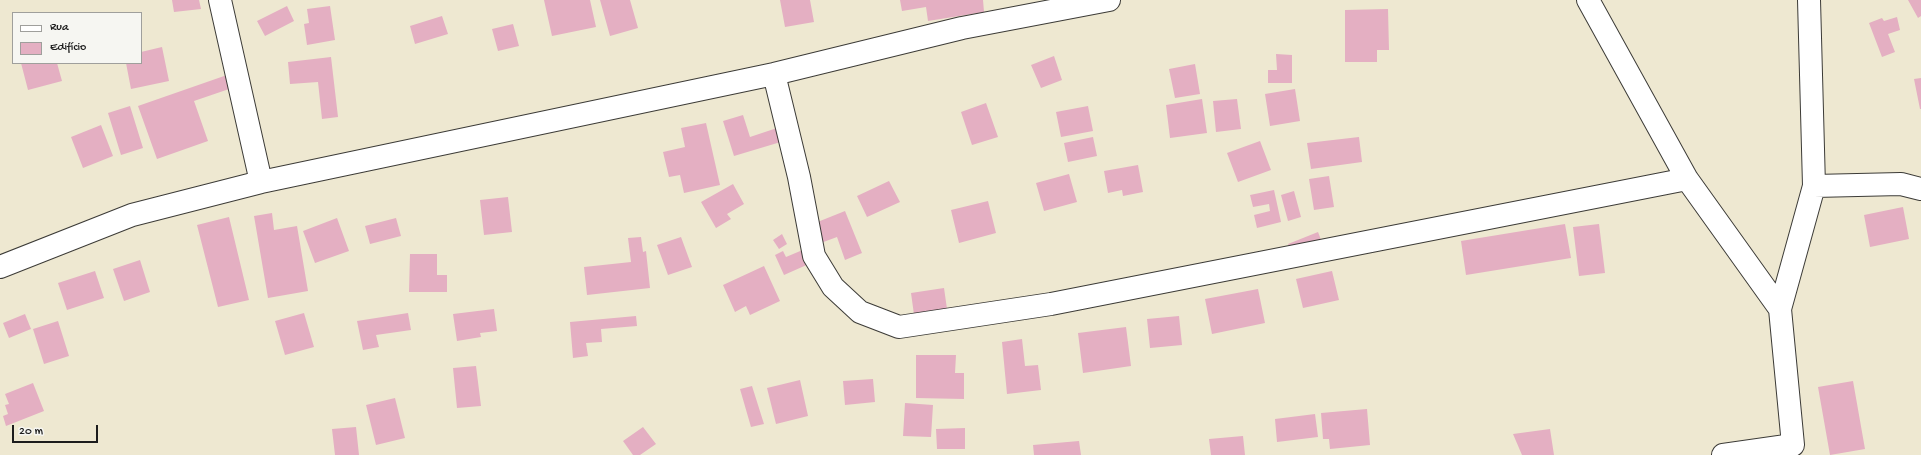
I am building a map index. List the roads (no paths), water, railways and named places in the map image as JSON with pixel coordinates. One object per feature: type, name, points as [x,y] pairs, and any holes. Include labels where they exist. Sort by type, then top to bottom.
[{"type":"street","points":[[220,0],[261,182]]},
{"type":"street","points":[[0,267],[132,216],[261,182],[774,74],[962,28],[1109,0]]},
{"type":"street","points":[[1588,0],[1687,179],[1780,309]]},
{"type":"street","points":[[1723,455],[1794,450],[1780,309],[1814,186],[1809,0]]},
{"type":"street","points":[[774,74],[799,177],[814,256],[832,287],[860,312],[899,327],[1050,304],[1687,179]]},
{"type":"street","points":[[1814,186],[1902,184],[1921,189]]}]
